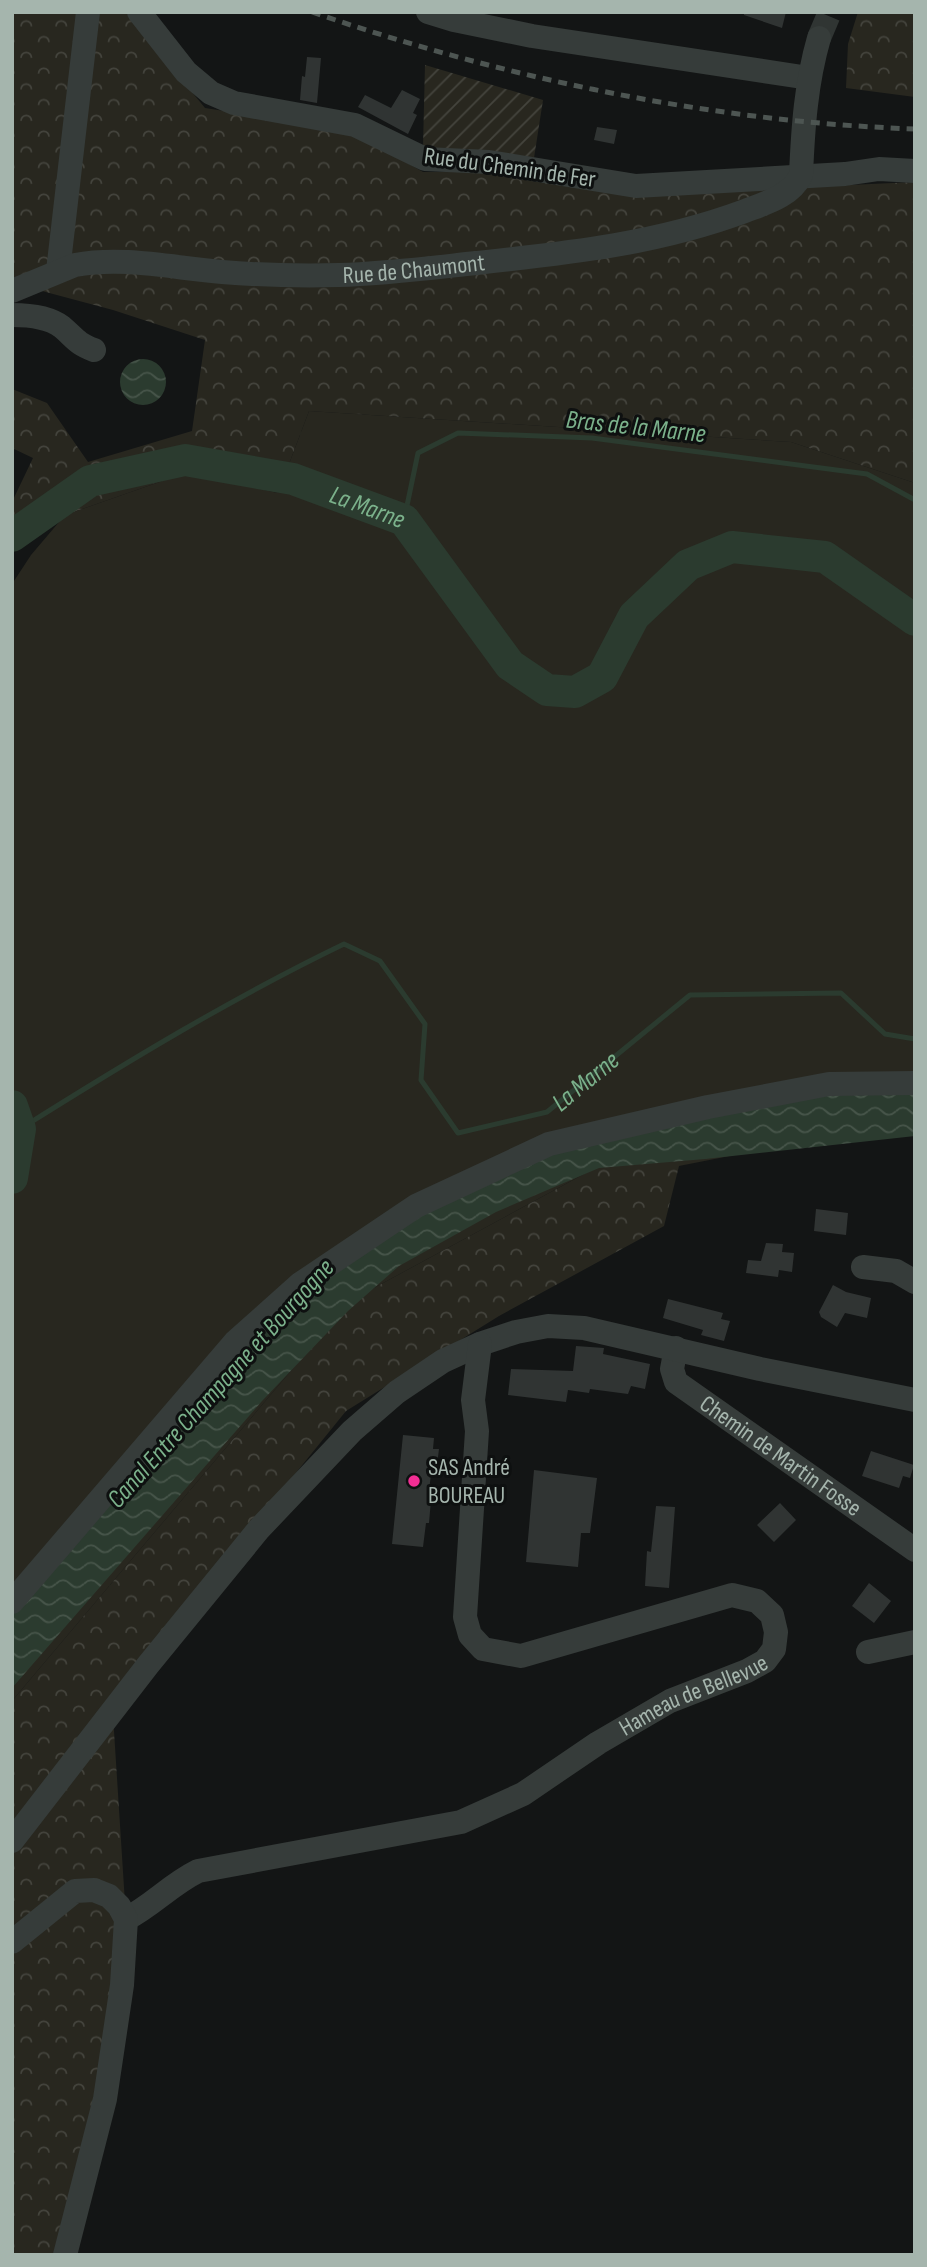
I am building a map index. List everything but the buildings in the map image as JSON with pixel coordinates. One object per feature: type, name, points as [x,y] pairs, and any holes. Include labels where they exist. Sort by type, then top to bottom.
[{"type":"street","points":[[58,271],[88,12]]},
{"type":"street","name":"Rue du Chemin de Fer","points":[[139,12],[186,72],[211,93],[234,103],[355,125],[425,159],[489,162],[636,186],[845,174],[879,169],[915,171]]},
{"type":"street","points":[[428,12],[532,36],[809,78]]},
{"type":"street","points":[[801,175],[805,100],[820,38]]},
{"type":"street","name":"Rue de Chaumont","points":[[12,291],[75,265],[106,262],[151,263],[222,272],[338,275],[581,251],[663,237],[709,225],[787,193],[801,175]]},
{"type":"street","points":[[12,315],[39,317],[60,325],[77,343],[94,350]]},
{"type":"street","points":[[12,1602],[235,1342],[300,1284],[415,1206],[549,1144],[708,1107],[829,1084],[915,1083]]},
{"type":"street","points":[[863,1267],[896,1271],[915,1282]]},
{"type":"street","points":[[12,1841],[148,1665],[258,1529],[352,1431],[397,1392],[443,1361],[480,1344],[516,1332],[548,1326],[584,1328],[760,1369],[915,1401]]},
{"type":"street","name":"Hameau de Bellevue","points":[[126,1919],[141,1911],[175,1882],[198,1871],[461,1822],[523,1794],[598,1744],[670,1701],[747,1671],[765,1661],[774,1649],[776,1632],[772,1615],[757,1601],[732,1595],[521,1656],[483,1649],[470,1635],[465,1617],[477,1431],[473,1400],[480,1344]]},
{"type":"street","name":"Chemin de Martin Fosse","points":[[676,1348],[672,1369],[676,1382],[915,1550]]},
{"type":"street","points":[[869,1652],[915,1642]]},
{"type":"street","points":[[12,1942],[75,1891],[94,1890],[109,1896],[126,1919],[122,1984],[105,2099],[65,2255]]},
{"type":"green space","points":[[15,12],[126,12],[205,108],[351,131],[423,172],[495,172],[828,186],[915,182],[915,483],[791,442],[309,411],[278,493],[185,473],[65,515],[12,520],[12,502],[33,458],[12,448],[12,389],[47,403],[88,462],[192,431],[205,340],[113,310],[12,283],[12,15]]},
{"type":"green space","points":[[858,12],[915,12],[915,97],[846,88],[848,44]]},
{"type":"green space","points":[[425,65],[543,100],[534,158],[423,147]]},
{"type":"green space","points":[[309,411],[791,442],[915,483],[915,1135],[822,1138],[679,1166],[599,1166],[350,1301],[12,1701],[12,584],[31,555],[65,515],[185,473],[278,493]]},
{"type":"green space","points":[[599,1166],[679,1166],[664,1226],[499,1316],[346,1411],[112,1700],[126,1919],[65,2255],[12,2255],[12,1701],[350,1301]]},
{"type":"water","points":[[143,359],[159,366],[166,382],[159,398],[143,405],[127,398],[120,382],[127,366]]},
{"type":"water","name":"Canal Entre Champagne et Bourgogne","points":[[915,1088],[915,1136],[599,1168],[496,1212],[399,1266],[348,1311],[262,1401],[12,1688],[12,1609],[222,1366],[364,1244],[527,1160],[784,1098]]},
{"type":"waterway","name":"Bras de la Marne","points":[[404,520],[418,453],[458,433],[592,438],[867,474],[915,500]]},
{"type":"waterway","name":"La Marne","points":[[12,536],[90,481],[185,460],[293,479],[404,520],[510,665],[547,690],[575,692],[602,677],[634,616],[688,565],[732,547],[825,557],[915,620]]},
{"type":"waterway","name":"La Marne","points":[[20,1129],[179,1032],[344,944],[380,961],[425,1024],[421,1080],[458,1133],[547,1112],[690,995],[841,993],[885,1034],[915,1039]]},
{"type":"waterway","name":"La Marne","points":[[12,1106],[20,1129],[12,1178]]},
{"type":"tunnel","points":[[819,38],[830,12]]},
{"type":"railway","points":[[312,12],[458,57],[609,93],[762,117],[915,129]]},
{"type":"place","name":"SAS André BOUREAU","points":[[414,1481]]}]
